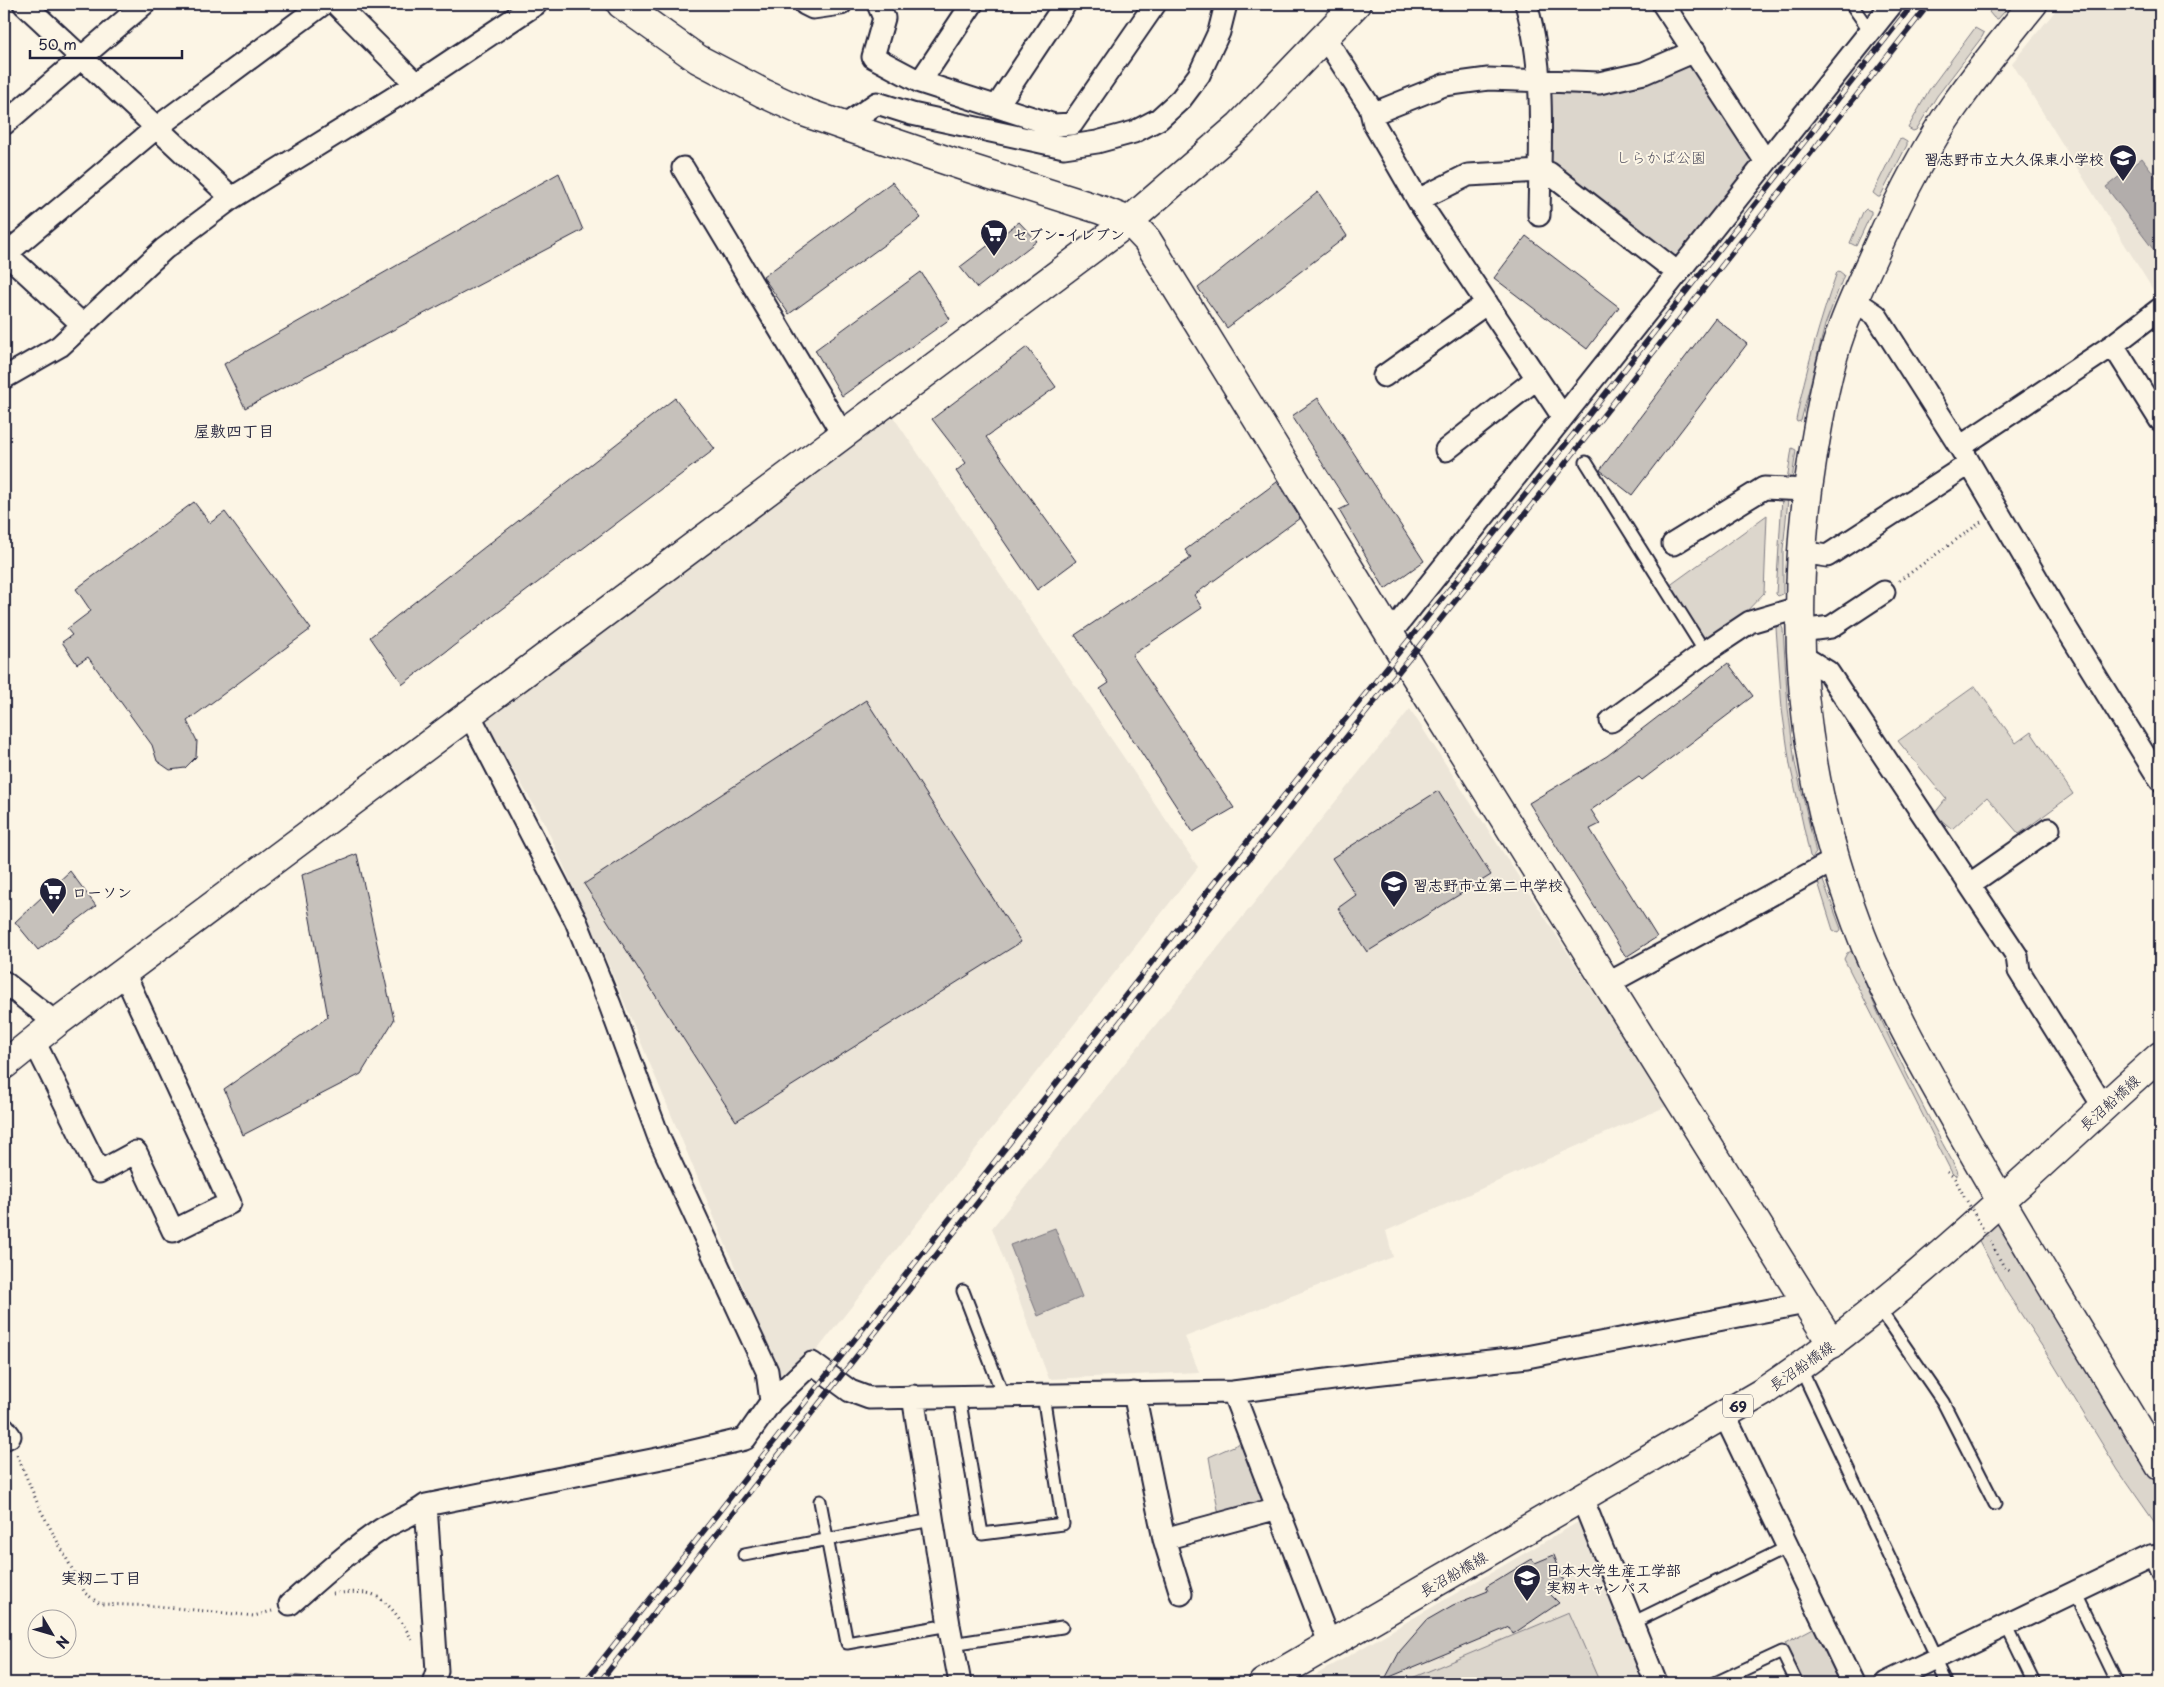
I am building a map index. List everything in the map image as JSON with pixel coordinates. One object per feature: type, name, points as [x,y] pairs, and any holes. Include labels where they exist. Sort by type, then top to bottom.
[{"type":"street","points":[[24,4],[232,198]]},
{"type":"street","points":[[4,124],[144,4]]},
{"type":"street","points":[[83,325],[5,253],[156,128],[323,4]]},
{"type":"street","points":[[336,4],[416,84]]},
{"type":"street","points":[[4,378],[60,346],[164,249],[232,198],[416,84],[536,4]]},
{"type":"street","points":[[621,4],[698,59],[804,112],[1130,221],[1147,240],[1832,1344]]},
{"type":"street","points":[[805,4],[813,8],[841,4]]},
{"type":"street","points":[[878,4],[884,18],[873,57],[920,82],[1054,126],[1072,124],[1155,4]]},
{"type":"street","points":[[920,82],[972,4]]},
{"type":"street","points":[[997,106],[1065,4]]},
{"type":"street","points":[[4,1065],[56,1023],[1130,221],[1240,125],[1356,4]]},
{"type":"street","points":[[1526,4],[1538,68],[1541,119],[1539,215]]},
{"type":"street","points":[[1663,4],[1766,162]]},
{"type":"street","points":[[1390,634],[1892,4]]},
{"type":"street","points":[[2033,4],[1954,107],[1923,156],[1901,195],[1841,332],[1828,378],[1807,490],[1801,552],[1800,631],[1804,709],[1812,762],[1835,860],[1857,926],[1882,982],[1932,1080],[2001,1202],[2160,1466]]},
{"type":"street","points":[[844,126],[877,103],[912,114],[1064,147],[1097,142],[1134,132],[1159,119],[1181,99],[1199,75],[1219,32],[1220,7]]},
{"type":"street","points":[[1325,38],[1370,107],[1374,124],[1418,200],[1563,417]]},
{"type":"street","points":[[1372,114],[1444,85],[1488,79],[1599,83],[1644,73],[1695,51]]},
{"type":"street","points":[[683,168],[843,435]]},
{"type":"street","points":[[1418,200],[1468,175],[1540,171],[1549,173],[1678,273]]},
{"type":"street","points":[[1854,300],[1876,316],[1964,456],[2060,618],[2160,780]]},
{"type":"street","points":[[1384,376],[1487,303]]},
{"type":"street","points":[[1801,552],[1827,556],[2160,310]]},
{"type":"street","points":[[2113,345],[2160,420]]},
{"type":"street","points":[[1446,450],[1537,378]]},
{"type":"street","points":[[1673,544],[1764,488],[1807,490]]},
{"type":"street","points":[[1611,721],[1705,652],[1750,622],[1800,631],[1831,627],[1884,592]]},
{"type":"street","points":[[1800,631],[2017,956],[2019,971],[2104,1106]]},
{"type":"street","points":[[469,714],[576,921],[610,1005],[659,1138],[767,1371],[771,1402]]},
{"type":"street","points":[[1970,884],[2049,829]]},
{"type":"street","points":[[1607,984],[1835,860]]},
{"type":"street","points":[[34,1040],[99,1172],[136,1152],[173,1232],[230,1203],[124,973]]},
{"type":"street","points":[[4,982],[56,1023]]},
{"type":"street","name":"長沼船橋線","points":[[1263,1683],[1763,1392],[1800,1367],[1878,1307],[2001,1202],[2160,1056]]},
{"type":"street","points":[[290,1604],[346,1556],[384,1528],[426,1505],[677,1455],[745,1439],[771,1402],[812,1363],[850,1391],[870,1398],[1233,1392],[1527,1357],[1806,1303]]},
{"type":"street","points":[[1233,1392],[1330,1645]]},
{"type":"street","points":[[1134,1393],[1164,1539],[1181,1594]]},
{"type":"street","points":[[912,1396],[950,1634],[960,1683]]},
{"type":"street","points":[[1724,1414],[1854,1683]]},
{"type":"street","points":[[1582,1498],[1656,1683]]},
{"type":"street","points":[[426,1505],[437,1672],[433,1683]]},
{"type":"street","points":[[1164,1539],[1278,1508]]},
{"type":"street","points":[[1886,1683],[2074,1592],[2155,1556]]},
{"type":"lane","points":[[1852,4],[1870,31]]},
{"type":"lane","points":[[1586,462],[1705,652]]},
{"type":"lane","points":[[964,1291],[1004,1395]]},
{"type":"lane","points":[[1878,1307],[1943,1402],[1995,1504]]},
{"type":"lane","points":[[1800,1367],[1937,1658],[1938,1666],[1946,1683]]},
{"type":"lane","points":[[959,1396],[982,1534],[1062,1524],[1043,1395]]},
{"type":"lane","points":[[820,1501],[847,1643],[1062,1626]]},
{"type":"lane","points":[[744,1555],[932,1520]]},
{"type":"lane","points":[[1632,1623],[1788,1547]]},
{"type":"lane","points":[[2155,1556],[2160,1579]]},
{"type":"lane","points":[[2074,1592],[2118,1683]]},
{"type":"lane","points":[[2006,1625],[2034,1683]]},
{"type":"lane","points":[[1715,1683],[1782,1652],[1797,1683]]},
{"type":"path","points":[[1884,592],[1997,510]]},
{"type":"path","points":[[1947,1172],[1954,1177],[2004,1267],[2012,1273]]},
{"type":"path","points":[[6,1434],[40,1509],[85,1593],[100,1604],[156,1606],[254,1616],[290,1604]]},
{"type":"path","points":[[325,1596],[342,1592],[375,1595],[402,1620],[415,1647]]},
{"type":"shaded area","name":"習志野市立大久保東小学校","points":[[2061,4],[2160,4],[2160,301],[2012,63]]},
{"type":"shaded area","points":[[2142,158],[2160,182],[2160,244],[2153,249],[2106,187]]},
{"type":"shaded area","points":[[892,415],[1198,867],[818,1349],[778,1383],[773,1358],[609,966],[544,822],[484,721]]},
{"type":"shaded area","name":"習志野市立第二中学校","points":[[1410,709],[1667,1106],[1386,1231],[1393,1257],[1185,1337],[1199,1372],[1049,1379],[992,1228]]},
{"type":"shaded area","points":[[1055,1228],[1082,1297],[1038,1316],[1010,1245]]},
{"type":"shaded area","name":"日本大学生産工学部 実籾キャンパス","points":[[1580,1521],[1645,1683],[1302,1683]]},
{"type":"green space","points":[[1996,4],[2011,4],[1998,19],[1994,18],[1989,12]]},
{"type":"green space","points":[[1975,28],[1984,33],[1982,37],[1937,96],[1916,130],[1913,131],[1908,128],[1929,90]]},
{"type":"green space","name":"しらかば公園","points":[[1692,55],[1760,162],[1672,265],[1544,168],[1541,84]]},
{"type":"green space","points":[[1902,139],[1907,142],[1907,145],[1880,197],[1878,197],[1873,193],[1899,140]]},
{"type":"green space","points":[[1866,209],[1871,211],[1871,214],[1856,246],[1850,243]]},
{"type":"green space","points":[[1839,271],[1844,275],[1825,325],[1801,421],[1797,422],[1804,382],[1814,345],[1837,272]]},
{"type":"green space","points":[[1792,448],[1796,450],[1792,480],[1787,480]]},
{"type":"green space","points":[[1782,498],[1788,499],[1783,550],[1783,594],[1778,596],[1776,594]]},
{"type":"green space","points":[[1767,515],[1764,593],[1744,614],[1705,639],[1669,586]]},
{"type":"green space","points":[[1778,625],[1781,625],[1783,629],[1788,708],[1795,763],[1816,853],[1812,858],[1790,765],[1782,709],[1776,628]]},
{"type":"green space","points":[[1975,686],[2016,743],[2031,732],[2073,794],[2019,834],[1987,797],[1952,829],[1934,814],[1946,799],[1898,741]]},
{"type":"green space","points":[[1822,878],[1841,929],[1839,933],[1833,930],[1818,882]]},
{"type":"green space","points":[[1852,951],[1901,1062],[1957,1170],[1958,1174],[1955,1176],[1844,959],[1847,953]]},
{"type":"green space","points":[[2002,1219],[2030,1277],[2160,1489],[2160,1530],[2118,1470],[2051,1360],[2006,1291],[1977,1237]]},
{"type":"green space","points":[[1247,1440],[1270,1500],[1219,1516],[1209,1457]]},
{"type":"green space","points":[[1569,1612],[1600,1683],[1400,1683]]},
{"type":"green space","points":[[1819,1625],[1847,1683],[1804,1683],[1785,1643]]},
{"type":"green space","points":[[292,1675],[349,1682],[349,1683],[285,1683]]},
{"type":"building","points":[[559,173],[583,230],[245,408],[224,364]]},
{"type":"building","points":[[892,182],[921,218],[789,314],[763,277]]},
{"type":"building","points":[[1318,192],[1347,236],[1227,328],[1198,288]]},
{"type":"building","points":[[1019,222],[1037,241],[977,288],[960,267]]},
{"type":"building","points":[[1526,236],[1619,307],[1587,349],[1494,278]]},
{"type":"building","points":[[921,272],[950,319],[842,396],[815,350]]},
{"type":"building","points":[[1715,318],[1747,344],[1632,495],[1600,470]]},
{"type":"building","points":[[1027,347],[1056,387],[986,437],[1076,561],[1037,590],[956,471],[966,463],[932,419]]},
{"type":"building","points":[[675,398],[715,449],[403,684],[370,637]]},
{"type":"building","points":[[1318,398],[1424,561],[1385,589],[1339,510],[1349,505],[1292,416]]},
{"type":"building","points":[[1277,482],[1300,518],[1194,595],[1202,608],[1132,655],[1234,808],[1193,832],[1100,689],[1109,683],[1075,635],[1191,558],[1185,550]]},
{"type":"building","points":[[194,502],[210,523],[225,512],[311,629],[187,721],[197,741],[196,757],[185,768],[170,770],[157,761],[152,745],[88,657],[77,664],[62,642],[72,635],[67,629],[91,611],[76,589]]},
{"type":"building","points":[[1728,663],[1753,696],[1642,780],[1639,777],[1591,810],[1600,824],[1590,829],[1657,937],[1626,957],[1529,803],[1607,756]]},
{"type":"building","points":[[866,700],[1021,942],[736,1121],[584,884]]},
{"type":"building","points":[[1438,791],[1491,875],[1367,952],[1338,908],[1356,895],[1332,858]]},
{"type":"building","points":[[357,854],[394,1020],[361,1074],[243,1135],[224,1089],[328,1017],[302,875]]},
{"type":"building","points":[[70,871],[96,906],[38,950],[15,922]]},
{"type":"building","points":[[1554,1555],[1566,1587],[1550,1594],[1559,1603],[1513,1634],[1509,1627],[1385,1679],[1400,1651],[1427,1620],[1453,1605],[1488,1591],[1486,1587],[1532,1559],[1535,1563]]},
{"type":"railway","points":[[584,1683],[1214,883],[1565,445],[1913,4]]},
{"type":"railway","points":[[599,1683],[1224,890],[1929,4]]},
{"type":"place","name":"習志野市立大久保東小学校","points":[[2123,182]]},
{"type":"place","name":"セブン-イレブン","points":[[994,257]]},
{"type":"place","name":"習志野市立第二中学校","points":[[1394,908]]},
{"type":"place","name":"ローソン","points":[[53,915]]},
{"type":"place","name":"日本大学生産工学部 実籾キャンパス","points":[[1527,1602]]},
{"type":"district","name":"屋敷四丁目","points":[[234,430]]},
{"type":"district","name":"実籾二丁目","points":[[101,1577]]}]
